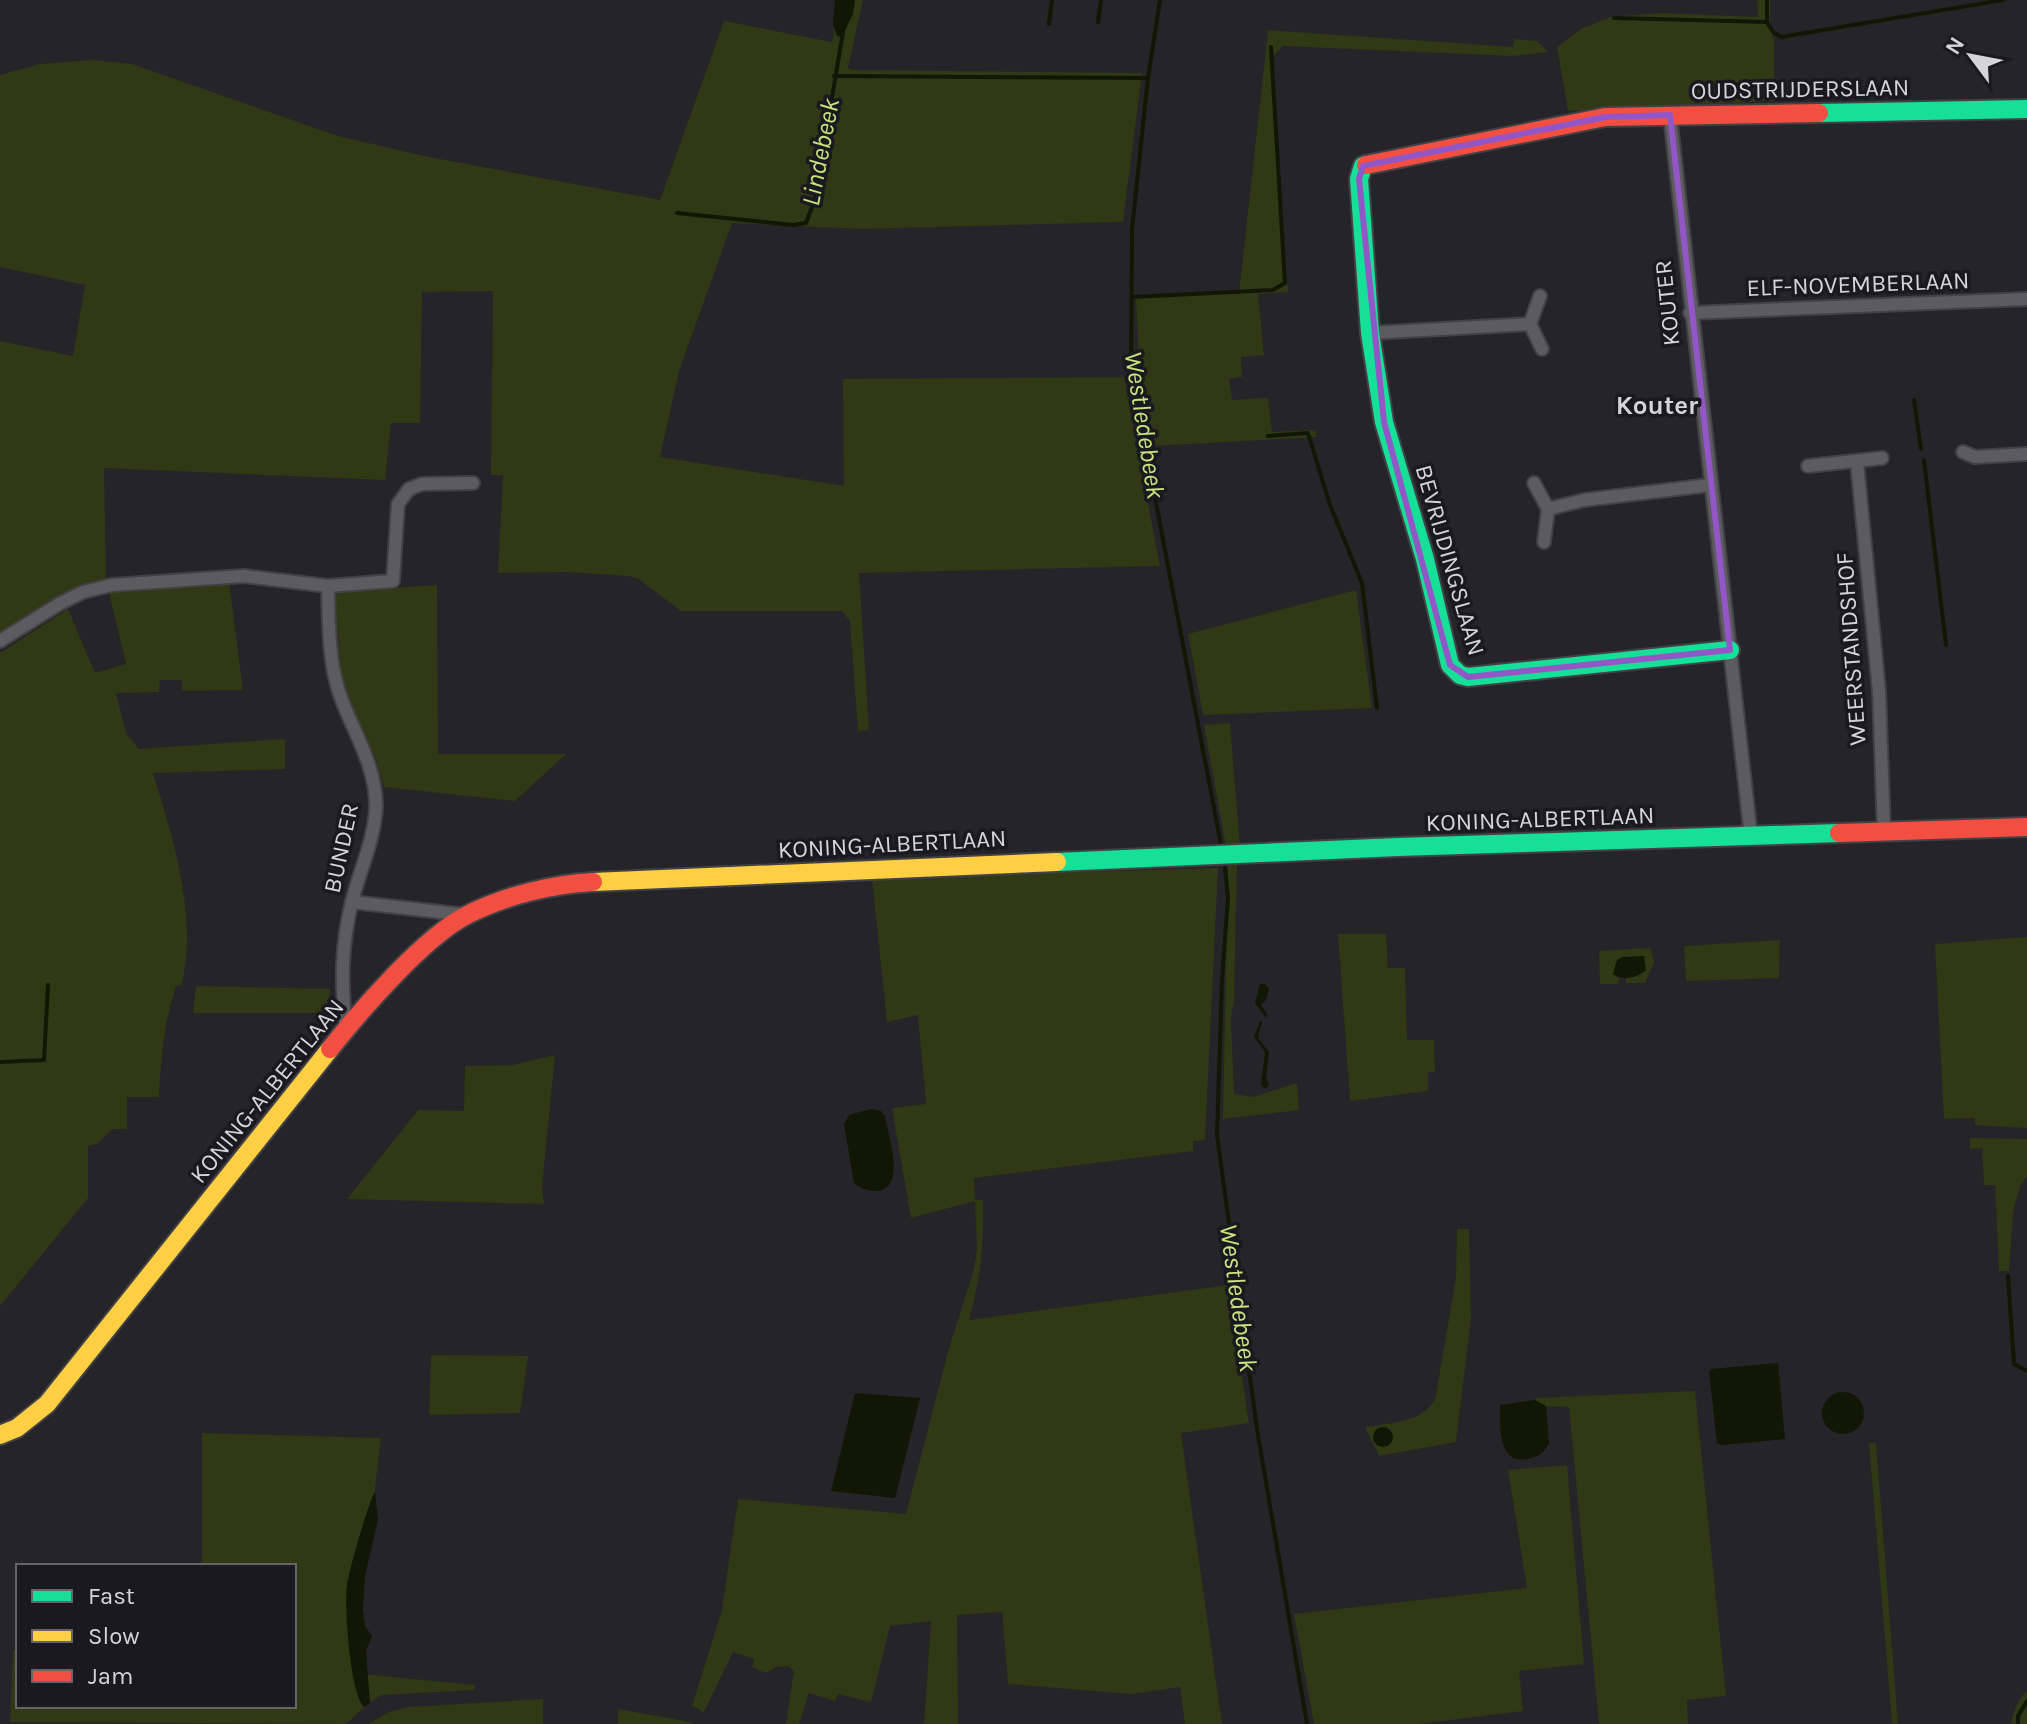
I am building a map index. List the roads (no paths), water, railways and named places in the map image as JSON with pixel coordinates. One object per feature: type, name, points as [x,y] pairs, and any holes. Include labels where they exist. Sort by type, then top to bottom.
[{"type":"street","name":"OUDSTRIJDERSLAAN","points":[[1670,115],[2027,109]]},
{"type":"street","name":"KOUTER","points":[[1670,115],[1751,837]]},
{"type":"street","name":"BEVRIJDINGSLAAN","points":[[1670,115],[1605,117],[1570,122],[1363,166],[1359,179],[1370,333],[1384,422],[1425,559],[1450,665],[1454,670],[1468,677],[1730,650]]},
{"type":"street","points":[[1540,296],[1530,324],[1542,349]]},
{"type":"street","name":"ELF-NOVEMBERLAAN","points":[[1690,313],[2027,299]]},
{"type":"street","points":[[1370,333],[1530,324]]},
{"type":"street","points":[[1963,452],[1975,457],[2027,454]]},
{"type":"street","points":[[1808,466],[1882,458]]},
{"type":"street","name":"WEERSTANDSHOF","points":[[1857,462],[1879,691],[1884,833]]},
{"type":"street","points":[[0,641],[83,592],[112,585],[244,576],[328,586],[393,581],[398,504],[409,489],[422,484],[473,483]]},
{"type":"street","points":[[1534,483],[1548,509],[1544,542]]},
{"type":"street","points":[[1548,509],[1584,500],[1710,485]]},
{"type":"street","name":"BUNDER","points":[[328,586],[332,664],[340,696],[367,758],[376,807],[372,833],[352,902],[341,964],[346,1029]]},
{"type":"street","name":"KONING-ALBERTLAAN","points":[[0,1435],[17,1428],[47,1404],[346,1029],[414,957],[467,915],[521,895],[571,883],[1383,848],[2027,827]]},
{"type":"street","points":[[352,902],[467,915]]},
{"type":"waterway","points":[[1049,24],[1052,0]]},
{"type":"waterway","points":[[1098,22],[1101,0]]},
{"type":"waterway","name":"Westledebeek","points":[[1160,0],[1148,78],[1132,229],[1131,371],[1221,845]]},
{"type":"waterway","points":[[1614,18],[1767,22],[1767,0]]},
{"type":"waterway","points":[[1767,22],[1773,32],[1781,37],[2003,0]]},
{"type":"waterway","name":"Lindebeek","points":[[677,213],[793,225],[806,223],[815,199],[843,32]]},
{"type":"waterway","points":[[1132,297],[1273,290],[1285,283],[1271,47]]},
{"type":"waterway","points":[[834,76],[1147,78]]},
{"type":"waterway","points":[[1914,400],[1921,449]]},
{"type":"waterway","points":[[1268,436],[1308,433],[1330,505],[1362,583],[1377,708]]},
{"type":"waterway","points":[[1924,460],[1946,645]]},
{"type":"waterway","name":"Westledebeek","points":[[1225,868],[1228,898],[1217,1135],[1257,1429],[1307,1724]]},
{"type":"waterway","points":[[0,1062],[44,1060],[48,985]]},
{"type":"waterway","points":[[2008,1276],[2014,1364],[2027,1371]]},
{"type":"waterway","points":[[2018,1724],[2018,1716],[2027,1701]]},
{"type":"district","name":"Kouter","points":[[1657,405]]}]
